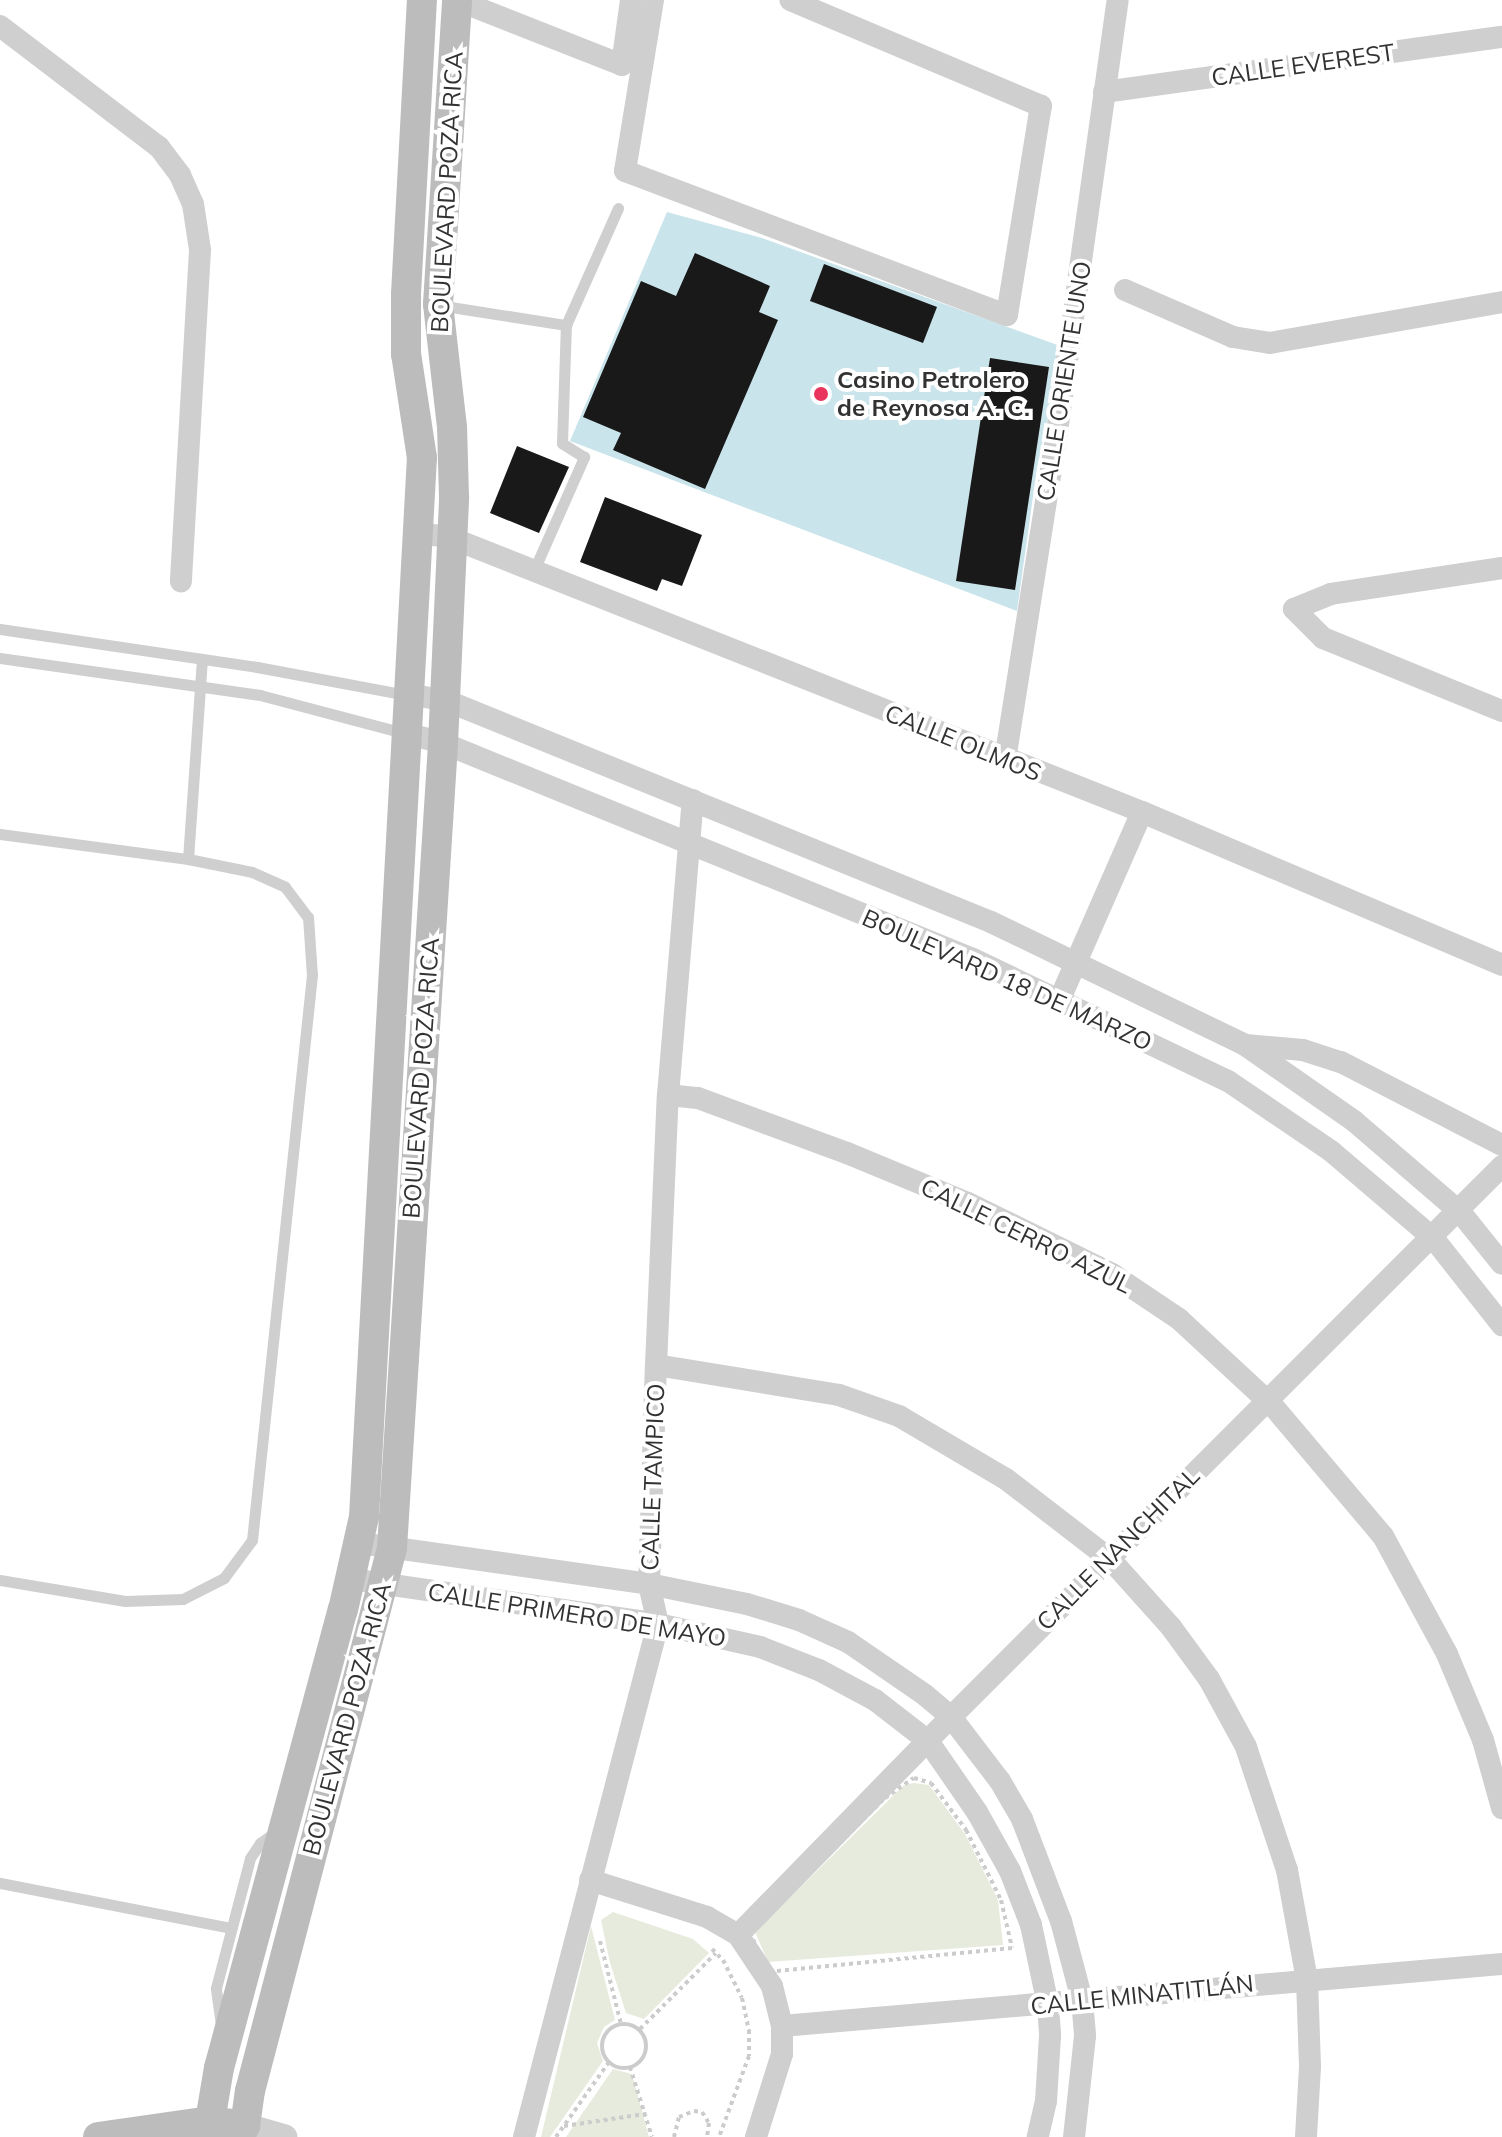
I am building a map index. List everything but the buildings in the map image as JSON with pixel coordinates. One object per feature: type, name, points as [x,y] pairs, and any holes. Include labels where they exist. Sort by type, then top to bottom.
[{"type":"main road","name":"BOULEVARD POZA RICA","points":[[212,2129],[226,2041],[351,1579],[365,1501],[412,695],[422,458],[406,354],[406,294],[422,0]]},
{"type":"main road","name":"BOULEVARD POZA RICA","points":[[242,2131],[392,1548],[445,700],[454,454],[438,304],[457,0]]},
{"type":"main road","points":[[314,1719],[344,1729]]},
{"type":"main road","points":[[98,2137],[212,2129],[242,2131]]},
{"type":"street","points":[[457,0],[622,65],[631,0]]},
{"type":"street","points":[[653,0],[625,171],[1007,315],[1041,106],[836,9],[790,0]]},
{"type":"street","name":"CALLE ORIENTE UNO","points":[[1005,760],[1083,260],[1118,0]]},
{"type":"street","points":[[0,26],[159,147],[180,175],[193,204],[200,250],[181,581]]},
{"type":"street","name":"CALLE EVEREST","points":[[1104,92],[1502,37]]},
{"type":"street","points":[[1125,290],[1233,337],[1270,343],[1502,302]]},
{"type":"street","name":"CALLE OLMOS","points":[[419,533],[449,537],[1142,812],[1502,965]]},
{"type":"street","points":[[1502,568],[1331,594],[1294,609],[1323,638],[1502,711]]},
{"type":"street","name":"BOULEVARD 18 DE MARZO","points":[[412,695],[445,700],[991,922],[1245,1045],[1354,1121],[1457,1211],[1502,1264]]},
{"type":"street","name":"BOULEVARD 18 DE MARZO","points":[[408,734],[443,743],[973,959],[1228,1081],[1331,1151],[1431,1237],[1502,1325]]},
{"type":"street","name":"CALLE TAMPICO","points":[[524,2137],[658,1624],[649,1584],[656,1365],[668,1095],[693,800]]},
{"type":"street","points":[[1059,1001],[1142,812]]},
{"type":"street","points":[[1245,1045],[1303,1050],[1341,1062],[1502,1145]]},
{"type":"street","name":"CALLE CERRO AZUL","points":[[668,1095],[698,1098],[847,1153],[968,1203],[1112,1274],[1179,1319],[1266,1401],[1351,1495],[1383,1536],[1416,1591],[1483,1740],[1502,1808]]},
{"type":"street","name":"CALLE NANCHITAL","points":[[745,1937],[951,1717],[1502,1166]]},
{"type":"street","points":[[656,1365],[839,1395],[899,1416],[1006,1479],[1109,1558],[1187,1648],[1209,1679],[1246,1747],[1287,1870],[1307,1980],[1310,2067],[1306,2137]]},
{"type":"street","name":"CALLE PRIMERO DE MAYO","points":[[359,1543],[649,1584],[747,1604],[799,1620],[848,1642],[893,1671],[951,1717],[1000,1781],[1022,1819],[1061,1921],[1082,2000],[1085,2036],[1074,2137]]},
{"type":"street","name":"CALLE PRIMERO DE MAYO","points":[[351,1579],[658,1624],[760,1647],[819,1670],[875,1700],[928,1741],[977,1812],[1010,1871],[1031,1925],[1048,2005],[1046,2101],[1038,2137]]},
{"type":"street","points":[[590,1880],[707,1917],[745,1937],[772,1986],[782,2026],[778,2075],[756,2137]]},
{"type":"street","name":"CALLE MINATITLÁN","points":[[782,2026],[1502,1964]]},
{"type":"street","points":[[242,2131],[284,2137]]},
{"type":"lane","points":[[534,570],[584,457],[562,443],[566,325],[618,208]]},
{"type":"lane","points":[[438,304],[566,325]]},
{"type":"lane","points":[[0,629],[412,695]]},
{"type":"lane","points":[[0,658],[260,695],[408,734]]},
{"type":"lane","points":[[188,859],[202,659]]},
{"type":"lane","points":[[0,834],[188,859],[252,872],[285,887],[308,917],[312,975],[252,1540],[224,1578],[183,1599],[125,1601],[0,1580]]},
{"type":"lane","points":[[226,2041],[217,2008],[216,1988],[250,1858],[260,1843],[285,1826]]},
{"type":"lane","points":[[0,1883],[232,1928]]},
{"type":"path","points":[[914,1778],[931,1783],[966,1830],[1001,1900],[1012,1948],[769,1972],[745,1937],[885,1798],[914,1778]]},
{"type":"path","points":[[600,1940],[621,2024]]},
{"type":"path","points":[[708,1945],[716,1953],[742,1998],[749,2030],[749,2056],[719,2137]]},
{"type":"path","points":[[640,2029],[716,1953]]},
{"type":"path","points":[[609,2062],[602,2042],[609,2030],[621,2024],[640,2029],[646,2041],[645,2055],[630,2067]]},
{"type":"path","points":[[609,2062],[630,2067]]},
{"type":"path","points":[[556,2137],[609,2062]]},
{"type":"path","points":[[630,2067],[652,2137]]},
{"type":"path","points":[[674,2137],[679,2117],[694,2111],[702,2112],[709,2123],[707,2137]]},
{"type":"path","points":[[564,2126],[645,2114]]},
{"type":"shaded area","points":[[904,1785],[929,1785],[965,1834],[998,1900],[1003,1945],[768,1962],[755,1932]]},
{"type":"shaded area","points":[[613,1912],[693,1939],[709,1953],[644,2019],[626,2013],[610,1963],[601,1920]]},
{"type":"shaded area","points":[[591,1926],[615,2020],[604,2027],[597,2043],[603,2061],[550,2137],[541,2137]]},
{"type":"shaded area","points":[[613,2069],[632,2074],[649,2137],[566,2137]]},
{"type":"water","name":"Casino Petrolero de Reynosa A. C.","points":[[667,212],[762,238],[1063,347],[1037,468],[1017,611],[570,441]]},
{"type":"place","name":"Casino Petrolero de Reynosa A. C.","points":[[821,394]]}]
